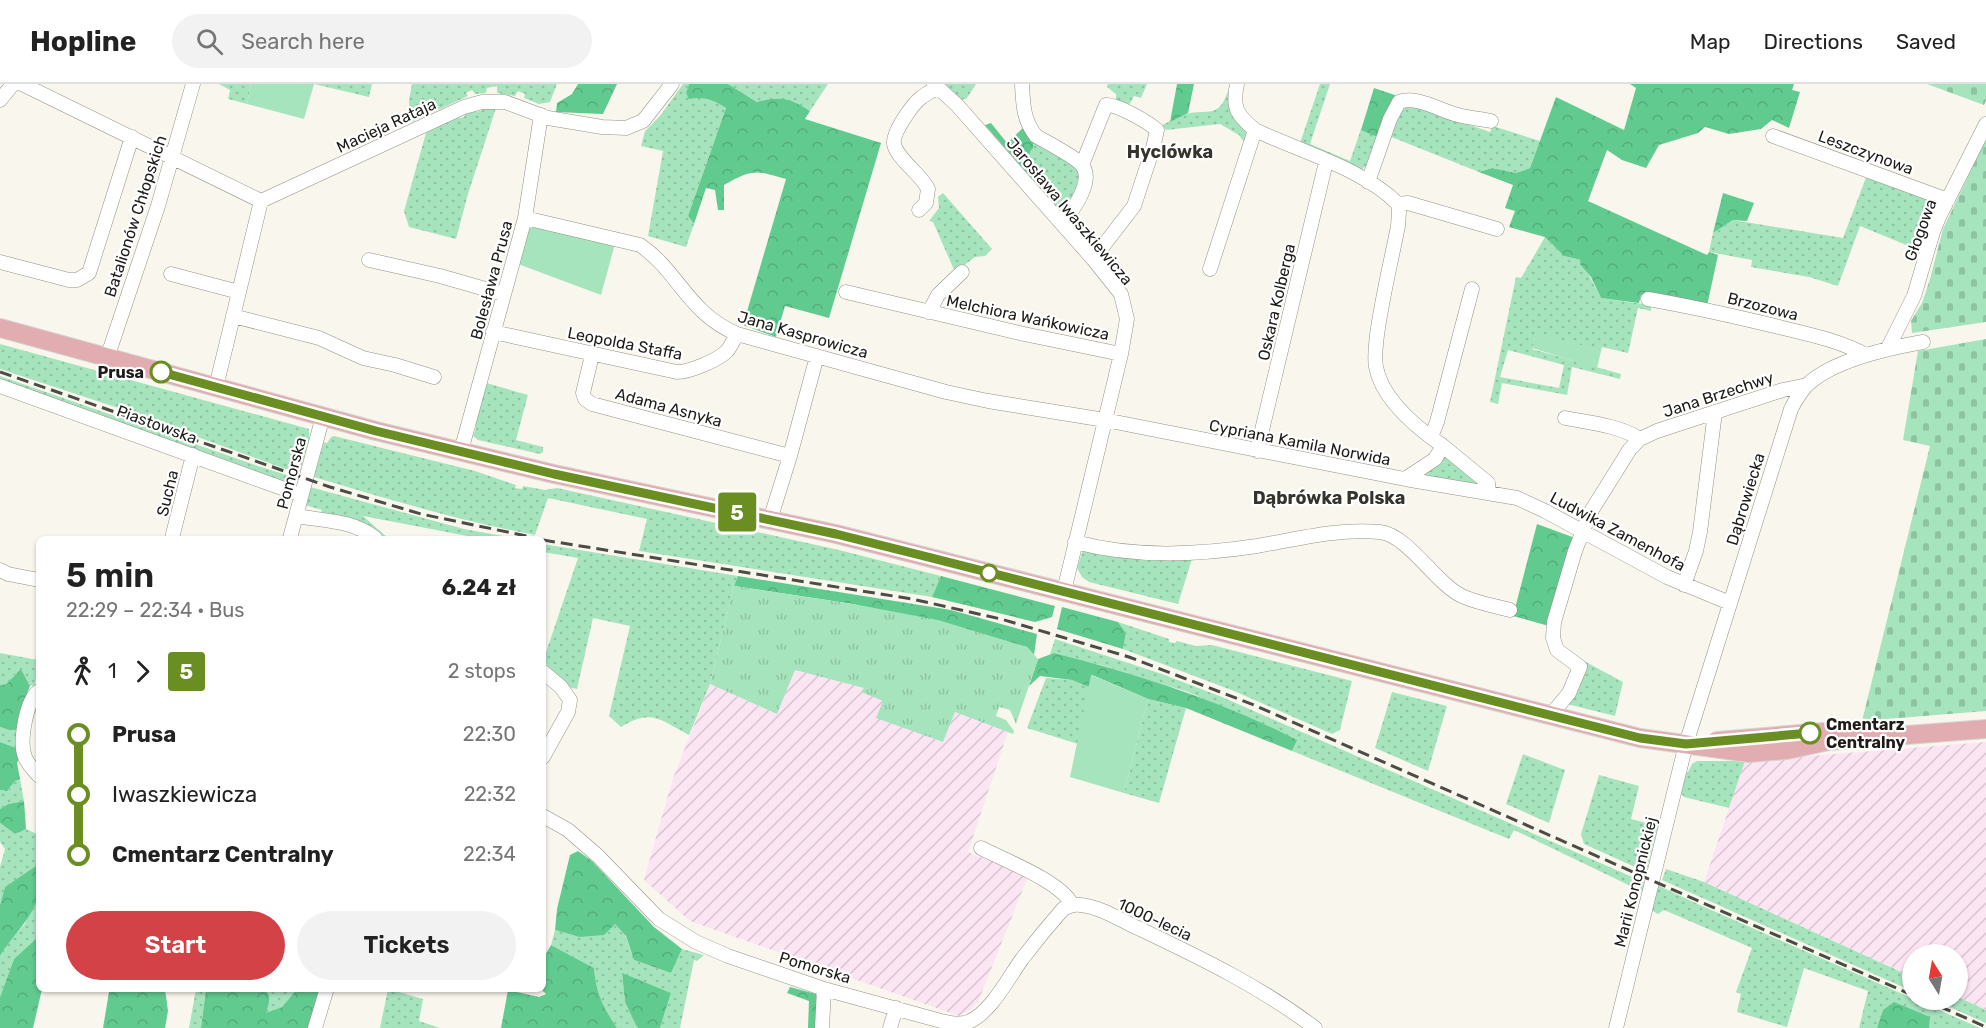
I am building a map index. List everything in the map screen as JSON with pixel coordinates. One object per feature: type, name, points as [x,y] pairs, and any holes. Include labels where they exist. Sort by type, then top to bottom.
[{"type":"main road","points":[[0,328],[461,451],[554,474],[836,534],[1640,738],[1756,753],[1787,750],[1829,741],[1986,729]]},
{"type":"main road","points":[[1686,744],[1986,719]]},
{"type":"street","points":[[0,100],[13,84]]},
{"type":"street","points":[[22,84],[261,201],[216,387]]},
{"type":"street","name":"Batalionów Chłopskich","points":[[107,358],[173,156],[193,84]]},
{"type":"street","name":"Macieja Rataja","points":[[261,201],[464,107],[482,102],[505,102],[541,115],[602,127],[626,128],[643,121],[672,84]]},
{"type":"street","points":[[1022,84],[1025,115],[1031,130],[1036,136],[1082,165],[1085,174],[1083,191],[1076,206],[1062,224]]},
{"type":"street","points":[[1237,84],[1236,109],[1242,120],[1255,130],[1353,172],[1398,204],[1408,203],[1497,229]]},
{"type":"street","points":[[919,210],[926,203],[928,189],[894,144],[895,134],[912,107],[936,86]]},
{"type":"street","name":"Jarosława Iwaszkiewicza","points":[[936,86],[957,105],[1093,260],[1121,294],[1125,308],[1127,319],[1120,354],[1064,591]]},
{"type":"street","points":[[1368,182],[1390,119],[1399,102],[1405,99],[1459,115],[1491,121]]},
{"type":"street","points":[[1082,165],[1106,105],[1123,110],[1156,130],[1156,138],[1143,184],[1134,206],[1093,260]]},
{"type":"street","name":"Bolesława Prusa","points":[[461,451],[525,218],[541,115]]},
{"type":"street","name":"Głogowa","points":[[1888,348],[1914,296],[1933,232],[1986,124]]},
{"type":"street","points":[[1210,269],[1255,130]]},
{"type":"street","name":"Leszczynowa","points":[[1773,136],[1948,200]]},
{"type":"street","points":[[0,262],[69,280],[77,280],[89,273],[132,137]]},
{"type":"street","name":"Oskara Kolberga","points":[[1257,451],[1326,162]]},
{"type":"street","points":[[1398,204],[1398,226],[1379,318],[1375,351],[1376,368],[1384,387],[1399,408],[1488,483],[1489,493]]},
{"type":"street","name":"Jana Kasprowicza","points":[[525,218],[640,245],[652,254],[708,318],[737,334],[977,399],[1105,420]]},
{"type":"street","points":[[369,260],[440,276],[503,294]]},
{"type":"street","name":"Melchiora Wańkowicza","points":[[929,312],[938,295],[962,272]]},
{"type":"street","points":[[171,274],[239,292]]},
{"type":"street","points":[[1431,437],[1472,290]]},
{"type":"street","name":"Melchiora Wańkowicza","points":[[846,292],[1120,354]]},
{"type":"street","name":"Brzozowa","points":[[1648,299],[1711,310],[1808,334],[1847,345],[1866,355]]},
{"type":"street","points":[[233,316],[320,338],[363,358],[434,377]]},
{"type":"street","name":"Leopolda Staffa","points":[[493,332],[592,355],[684,372],[722,355],[730,347],[737,334]]},
{"type":"street","name":"Dąbrowiecka","points":[[1686,744],[1791,409],[1807,385],[1830,370],[1888,348],[1923,342]]},
{"type":"street","name":"Adama Asnyka","points":[[592,355],[583,393],[585,399],[592,404],[790,456]]},
{"type":"street","points":[[770,520],[817,356]]},
{"type":"street","name":"Jana Brzechwy","points":[[1550,716],[1569,693],[1580,667],[1557,650],[1553,631],[1582,530],[1603,490],[1630,449],[1640,439],[1656,431],[1807,385]]},
{"type":"street","name":"Piastowska","points":[[0,386],[301,495]]},
{"type":"street","points":[[1684,585],[1700,532],[1715,412]]},
{"type":"street","name":"Pomorska","points":[[291,536],[323,416]]},
{"type":"street","points":[[1565,418],[1629,432],[1640,439]]},
{"type":"street","name":"Cypriana Kamila Norwida","points":[[1105,420],[1257,451],[1489,493]]},
{"type":"street","points":[[1405,479],[1431,462],[1443,446]]},
{"type":"street","name":"Sucha","points":[[173,536],[193,455]]},
{"type":"street","name":"Ludwika Zamenhofa","points":[[1489,493],[1517,498],[1684,585],[1730,603]]},
{"type":"street","points":[[296,516],[352,524],[373,536]]},
{"type":"street","points":[[1075,542],[1120,552],[1213,552],[1309,536],[1382,532],[1397,540],[1460,596],[1510,610]]},
{"type":"street","points":[[0,570],[8,574],[36,579]]},
{"type":"street","points":[[546,674],[561,687],[570,700],[568,712],[546,752]]},
{"type":"street","points":[[36,693],[30,704],[23,736],[26,760],[36,772]]},
{"type":"street","name":"Marii Konopnickiej","points":[[1616,1028],[1686,744]]},
{"type":"street","name":"Pomorska","points":[[546,818],[578,838],[598,855],[659,920],[685,936],[728,956],[824,989],[955,1024],[967,1022],[985,1009],[1063,909],[1072,905]]},
{"type":"street","points":[[981,848],[1063,891],[1072,905]]},
{"type":"street","name":"1000-lecia","points":[[1072,905],[1094,908],[1219,967],[1275,999],[1315,1028]]},
{"type":"street","points":[[822,1028],[824,989]]},
{"type":"street","points":[[315,1028],[326,992]]},
{"type":"street","points":[[890,1028],[896,1008]]},
{"type":"shaded area","points":[[795,670],[865,688],[862,691],[883,701],[877,717],[943,742],[955,712],[1008,732],[968,852],[1022,874],[1027,879],[978,1002],[959,1016],[690,921],[644,880],[672,781],[710,684],[777,714]]},
{"type":"shaded area","points":[[1986,742],[1986,1010],[1968,1002],[1968,944],[1902,944],[1902,972],[1704,882],[1745,761]]},
{"type":"green space","points":[[219,84],[251,84],[247,104],[228,99],[230,90]]},
{"type":"green space","points":[[251,84],[314,84],[304,119],[247,104]]},
{"type":"green space","points":[[314,84],[372,84],[369,97]]},
{"type":"green space","points":[[412,84],[557,84],[550,102],[539,104],[524,98],[525,94],[518,91],[515,96],[497,93],[497,86],[487,88],[486,93],[475,94],[472,90],[466,93],[468,96],[410,123],[409,100]]},
{"type":"green space","points":[[578,84],[617,84],[603,114],[556,112],[557,103],[572,94]]},
{"type":"green space","points":[[683,84],[689,84],[686,93],[689,98],[708,99],[726,108],[688,216],[694,224],[686,247],[648,236],[663,151],[641,146],[645,131],[660,116]]},
{"type":"green space","points":[[689,84],[728,84],[757,102],[772,99],[790,100],[810,111],[805,119],[881,143],[829,318],[785,306],[776,337],[743,325],[786,179],[754,173],[733,180],[724,185],[724,210],[718,210],[715,190],[706,188],[694,224],[688,216],[726,108],[708,99],[689,99],[686,93]]},
{"type":"green space","points":[[728,84],[828,84],[810,111],[784,99],[757,102]]},
{"type":"green space","points":[[945,84],[976,84],[967,98],[962,100]]},
{"type":"green space","points":[[1108,84],[1147,84],[1141,98],[1134,96],[1128,107],[1116,102],[1116,94],[1107,87]]},
{"type":"green space","points":[[1177,84],[1194,84],[1188,113],[1170,122]]},
{"type":"green space","points":[[1320,84],[1330,84],[1310,144],[1350,161],[1361,129],[1377,137],[1370,161],[1361,171],[1300,143]]},
{"type":"green space","points":[[1630,84],[1794,84],[1792,90],[1800,92],[1789,128],[1772,120],[1761,129],[1729,134],[1705,127],[1698,133],[1659,145],[1646,168],[1622,160],[1607,150],[1588,201],[1707,255],[1709,252],[1718,255],[1707,306],[1641,295],[1639,303],[1601,298],[1591,277],[1580,264],[1581,260],[1564,256],[1545,237],[1509,227],[1515,211],[1505,208],[1513,185],[1479,172],[1492,168],[1516,173],[1530,168],[1556,97],[1624,130],[1636,88]]},
{"type":"green space","points":[[1927,84],[1986,84],[1986,101],[1984,105]]},
{"type":"green space","points":[[1374,88],[1395,95],[1377,137],[1361,130]]},
{"type":"green space","points":[[1228,91],[1231,92],[1234,115],[1248,133],[1247,141],[1244,142],[1239,135],[1220,124],[1166,130],[1162,125],[1186,114],[1218,109]]},
{"type":"green space","points":[[1410,104],[1490,132],[1493,126],[1540,141],[1530,168],[1516,173],[1492,168],[1479,172],[1389,136],[1398,110]]},
{"type":"green space","points":[[486,107],[496,108],[456,239],[409,227],[404,211],[426,133],[454,119],[464,117],[472,110],[480,111]]},
{"type":"green space","points":[[991,123],[1007,143],[1024,127],[1033,142],[1033,148],[1028,154],[1034,167],[1034,181],[985,125]]},
{"type":"green space","points":[[1028,131],[1077,166],[1079,185],[1064,211],[1057,211],[1034,181],[1028,152]]},
{"type":"green space","points":[[1986,139],[1986,322],[1912,333],[1911,321],[1922,303],[1943,229]]},
{"type":"green space","points":[[1867,175],[1937,201],[1938,207],[1921,251],[1860,226],[1838,286],[1809,277],[1751,267],[1752,260],[1709,252],[1713,233],[1733,220],[1843,238]]},
{"type":"green space","points":[[943,193],[992,249],[985,256],[975,257],[955,272],[933,222],[929,221],[939,208],[938,197]]},
{"type":"green space","points":[[1723,193],[1754,203],[1747,221],[1733,220],[1713,233]]},
{"type":"green space","points":[[533,227],[615,244],[601,295],[518,264],[528,229]]},
{"type":"green space","points":[[1545,237],[1564,256],[1581,260],[1601,298],[1651,305],[1651,311],[1638,308],[1628,353],[1602,347],[1601,351],[1536,333],[1532,349],[1621,374],[1620,379],[1572,367],[1567,395],[1502,383],[1498,404],[1490,402],[1516,277],[1521,278]],"holes":[[[1508,350],[1564,365],[1559,388],[1500,377]]]},
{"type":"green space","points":[[1536,332],[1601,351],[1597,368],[1532,348]]},
{"type":"green space","name":"Cmentarz Centralny","points":[[1986,339],[1986,711],[1862,721],[1930,446],[1903,440],[1918,351]]},
{"type":"green space","points":[[0,344],[309,429],[309,441],[299,474],[115,407],[0,369]]},
{"type":"green space","points":[[0,376],[299,479],[289,484],[0,380]]},
{"type":"green space","points":[[483,382],[528,395],[516,440],[543,447],[543,452],[540,454],[478,440],[473,436]]},
{"type":"green space","points":[[334,436],[475,471],[516,485],[515,488],[522,489],[523,486],[545,490],[557,488],[839,550],[941,576],[932,597],[639,551],[647,519],[548,498],[535,535],[479,523],[314,477],[324,442],[327,443]]},
{"type":"green space","points":[[1444,454],[1482,486],[1423,475]]},
{"type":"green space","points":[[310,487],[464,529],[503,536],[468,536],[363,516],[386,536],[373,536],[319,518],[322,510],[305,505]]},
{"type":"green space","points":[[1537,524],[1575,538],[1549,626],[1513,616]]},
{"type":"green space","points":[[546,544],[738,576],[710,684],[689,735],[656,718],[641,718],[621,727],[609,716],[630,626],[593,618],[577,689],[568,687],[546,664],[546,652],[578,558],[546,553]]},
{"type":"green space","points":[[1083,550],[1192,559],[1178,604],[1089,582],[1082,577],[1077,568]]},
{"type":"green space","points":[[738,576],[951,610],[1037,634],[1034,655],[1027,647],[853,604],[734,586]]},
{"type":"green space","points":[[941,576],[1055,606],[1052,617],[1035,622],[932,597]]},
{"type":"green space","points":[[734,586],[853,604],[938,620],[1027,647],[1038,659],[1016,724],[1010,710],[999,707],[996,716],[1006,720],[1014,731],[1013,734],[955,712],[943,742],[876,718],[883,701],[861,692],[864,688],[795,670],[777,714],[710,684]]},
{"type":"green space","points":[[1062,607],[1118,622],[1126,633],[1123,649],[1057,629]]},
{"type":"green space","points":[[1118,622],[1169,639],[1169,642],[1177,641],[1196,646],[1212,645],[1352,681],[1340,730],[1332,734],[1234,691],[1123,649],[1126,633]]},
{"type":"green space","points":[[1055,639],[1162,674],[1222,697],[1644,882],[1643,892],[1514,830],[1509,839],[1292,751],[1296,740],[1188,692],[1104,666],[1054,653],[1050,654]]},
{"type":"green space","points":[[0,653],[36,660],[35,685],[30,686],[21,669],[6,684],[0,685]]},
{"type":"green space","points":[[1054,653],[1178,689],[1238,712],[1297,740],[1292,751],[1186,708],[1148,699],[1092,675],[1089,687],[1072,680],[1040,676],[1029,686],[1038,659]]},
{"type":"green space","points":[[1584,661],[1623,682],[1615,716],[1567,704],[1581,682]]},
{"type":"green space","points":[[21,669],[30,686],[26,696],[22,730],[9,730],[0,727],[0,685],[6,684]]},
{"type":"green space","points":[[1091,675],[1148,699],[1124,793],[1070,777]]},
{"type":"green space","points":[[1046,678],[1072,680],[1089,687],[1078,744],[1027,728]]},
{"type":"green space","points":[[1392,692],[1447,706],[1428,771],[1375,748]]},
{"type":"green space","points":[[1148,699],[1186,708],[1159,803],[1124,793]]},
{"type":"green space","points":[[0,727],[22,730],[19,749],[0,742]]},
{"type":"green space","points":[[0,742],[19,749],[20,756],[17,763],[20,779],[15,781],[7,791],[0,790]]},
{"type":"green space","points":[[1523,754],[1565,770],[1549,823],[1506,804]]},
{"type":"green space","points":[[1697,761],[1745,761],[1729,808],[1684,797],[1680,792],[1685,772],[1688,772],[1692,764]]},
{"type":"green space","points":[[1599,775],[1639,786],[1631,819],[1658,826],[1646,872],[1584,844],[1581,834]]},
{"type":"green space","points":[[20,779],[24,801],[8,804],[0,809],[0,790],[7,791],[15,781]]},
{"type":"green space","points":[[24,801],[26,829],[15,834],[0,823],[0,809],[8,804]]},
{"type":"green space","points":[[0,823],[15,834],[26,829],[36,834],[36,867],[5,887],[0,905],[0,867],[5,849],[0,842]]},
{"type":"green space","points":[[578,851],[592,861],[654,927],[682,949],[671,973],[634,960],[626,936],[615,924],[604,935],[579,937],[555,930],[557,909],[570,855]]},
{"type":"green space","points":[[36,866],[36,903],[0,956],[0,905],[5,887]]},
{"type":"green space","points":[[1666,869],[1704,882],[1902,972],[1902,987],[1662,880]]},
{"type":"green space","points":[[1657,885],[1902,994],[1902,1010],[1939,1010],[1980,1028],[1929,1028],[1929,1017],[1883,1010],[1877,1028],[1859,1028],[1868,991],[1804,968],[1787,1027],[1737,1012],[1741,994],[1736,992],[1752,948],[1664,910],[1658,914],[1651,910]]},
{"type":"green space","points":[[36,899],[36,939],[14,959],[0,997],[0,956],[7,944],[24,925]]},
{"type":"green space","points":[[615,924],[625,935],[634,960],[671,973],[682,949],[704,955],[697,961],[694,960],[680,1028],[660,1028],[671,993],[622,974],[625,1002],[638,1028],[617,1028],[601,1000],[594,968],[551,945],[555,930],[579,937]]},
{"type":"green space","points":[[36,939],[36,992],[41,992],[33,1028],[0,1028],[0,997],[14,959]]},
{"type":"green space","points":[[551,945],[594,968],[601,1000],[617,1028],[501,1028],[508,992],[539,997],[546,994],[544,992],[546,992],[546,954]]},
{"type":"green space","points":[[622,973],[671,993],[660,1028],[638,1028],[625,1002]]},
{"type":"green space","points":[[790,987],[816,994],[820,1002],[818,1028],[808,1028],[809,1001],[787,993]]},
{"type":"green space","points":[[109,992],[165,992],[168,1011],[165,1028],[103,1028]]},
{"type":"green space","points":[[195,992],[206,992],[201,1028],[189,1028]]},
{"type":"green space","points":[[206,992],[267,992],[269,1003],[266,1013],[282,1007],[294,992],[324,992],[315,1028],[201,1028]]},
{"type":"green space","points":[[264,992],[294,992],[282,1007],[265,1014]]},
{"type":"green space","points":[[387,992],[398,992],[423,999],[419,1021],[440,1028],[380,1028]]},
{"type":"green space","points":[[1894,1002],[1902,1005],[1902,1010],[1913,1010],[1930,1017],[1929,1028],[1877,1028],[1883,1010]]},
{"type":"green space","points":[[1968,1002],[1986,1010],[1986,1023],[1956,1010],[1968,1010]]},
{"type":"railway","points":[[0,372],[330,487],[421,514],[526,536]]},
{"type":"railway","points":[[546,540],[912,599],[1001,619],[1129,657],[1254,705],[1902,991]]},
{"type":"railway","points":[[1948,1010],[1986,1027]]},
{"type":"bus line","name":"5","points":[[161,372],[376,431],[554,474],[836,534],[1640,738],[1686,744],[1810,733]]},
{"type":"place","name":"Prusa","points":[[161,372]]},
{"type":"place","name":"Cmentarz Centralny","points":[[1810,733]]},
{"type":"district","name":"Hyclówka","points":[[1170,152]]},
{"type":"district","name":"Dąbrówka Polska","points":[[1329,498]]}]
